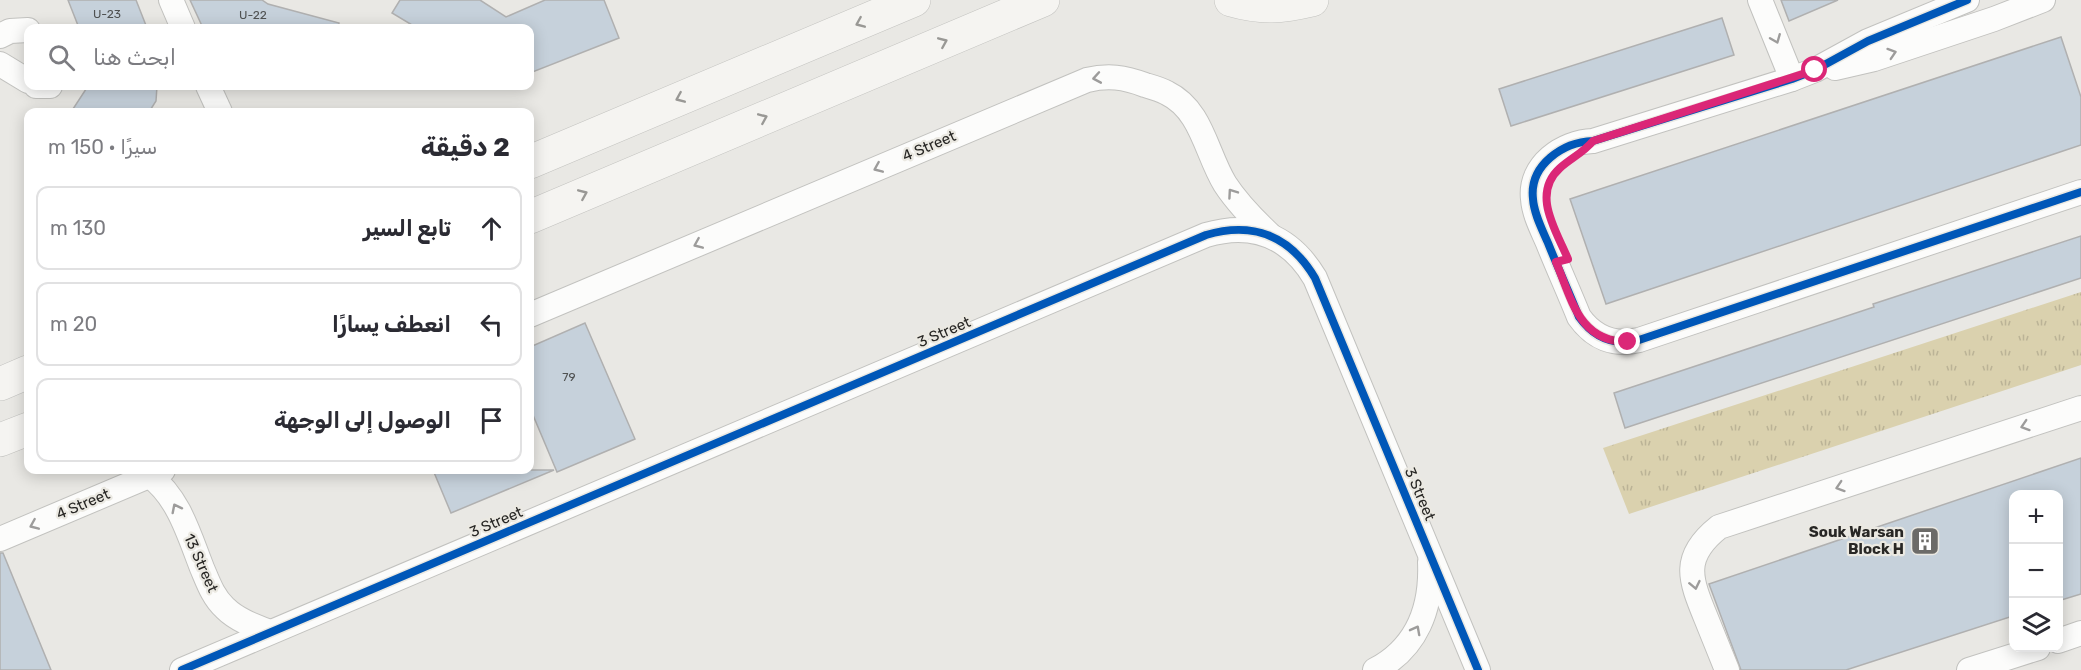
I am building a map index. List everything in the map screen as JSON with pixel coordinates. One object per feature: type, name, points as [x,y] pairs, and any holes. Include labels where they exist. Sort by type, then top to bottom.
[{"type":"street","points":[[171,0],[181,24]]},
{"type":"street","points":[[534,160],[914,0]]},
{"type":"street","points":[[534,215],[1043,0]]},
{"type":"street","points":[[1231,0],[1249,5],[1284,7],[1312,0]]},
{"type":"street","points":[[1760,0],[1792,79]]},
{"type":"street","points":[[1967,0],[1868,41],[1815,70],[1792,79],[1593,141],[1581,154],[1566,163],[1553,175],[1546,194],[1546,207],[1562,260],[1589,308],[1603,324],[1620,332],[1638,336],[1650,335],[2081,192]]},
{"type":"street","points":[[1815,70],[1874,59],[1994,20],[2043,0]]},
{"type":"street","points":[[0,36],[10,31],[24,30]]},
{"type":"street","points":[[0,64],[24,79]]},
{"type":"street","name":"4 Street","points":[[534,313],[1076,85],[1100,77],[1124,78],[1167,92],[1188,109],[1196,120],[1225,184],[1239,203],[1271,236]]},
{"type":"street","points":[[210,90],[218,108]]},
{"type":"street","name":"3 Street","points":[[182,670],[1206,235],[1239,229],[1271,236],[1299,255],[1315,278],[1478,670]]},
{"type":"street","points":[[0,384],[24,374]]},
{"type":"street","points":[[1727,670],[1693,585],[1692,568],[1696,552],[1706,538],[1719,527],[2081,408]]},
{"type":"street","points":[[0,441],[24,431]]},
{"type":"street","name":"4 Street","points":[[0,539],[156,474]]},
{"type":"street","name":"13 Street","points":[[158,474],[161,484],[175,504],[209,585],[223,607],[234,616],[270,633]]},
{"type":"street","points":[[1375,670],[1399,655],[1408,645],[1421,622],[1429,589],[1430,554]]},
{"type":"street","points":[[2063,639],[2081,633]]},
{"type":"street","points":[[1969,670],[2025,652]]},
{"type":"green space","points":[[2081,292],[2081,365],[1629,514],[1603,448]]},
{"type":"building","points":[[68,0],[136,0],[145,24],[77,24]]},
{"type":"building","points":[[190,0],[262,0],[268,4],[339,23],[339,24],[201,24]]},
{"type":"building","points":[[400,0],[480,0],[506,17],[545,0],[604,0],[619,38],[534,71],[534,24],[410,24],[392,13]]},
{"type":"building","points":[[1781,0],[1838,0],[1789,21]]},
{"type":"building","points":[[1722,18],[1734,55],[1511,126],[1499,89]]},
{"type":"building","points":[[2061,37],[2081,97],[2081,145],[1606,304],[1570,199]]},
{"type":"building","points":[[85,90],[157,90],[156,101],[152,108],[74,108]]},
{"type":"building","points":[[2081,236],[2081,278],[1625,428],[1614,393],[1874,307],[1873,304]]},
{"type":"building","points":[[585,323],[635,439],[557,472],[534,417],[534,345]]},
{"type":"building","name":"Souk Warsan Block H","points":[[2081,458],[2081,594],[2063,599],[2063,490],[2009,490],[2009,617],[1846,670],[1741,670],[1709,584]]},
{"type":"building","points":[[534,470],[554,470],[451,513],[435,474],[534,474]]},
{"type":"building","points":[[0,553],[3,553],[51,670],[0,670]]},
{"type":"cycle path","points":[[1967,0],[1868,41],[1815,70],[1792,79],[1593,141],[1582,142],[1550,158],[1536,176],[1533,187],[1534,205],[1579,317],[1591,330],[1605,339],[1621,342],[1639,340],[2081,192]]},
{"type":"cycle path","points":[[182,670],[1206,235],[1239,230],[1255,231],[1282,242],[1294,252],[1315,278],[1478,670]]},
{"type":"place","name":"Souk Warsan Block H","points":[[1925,541]]},
{"type":"route","points":[[1628,342],[1616,342],[1595,334],[1579,316],[1556,262],[1568,259],[1546,207],[1546,194],[1553,175],[1566,163],[1581,154],[1593,141],[1815,70]]}]
